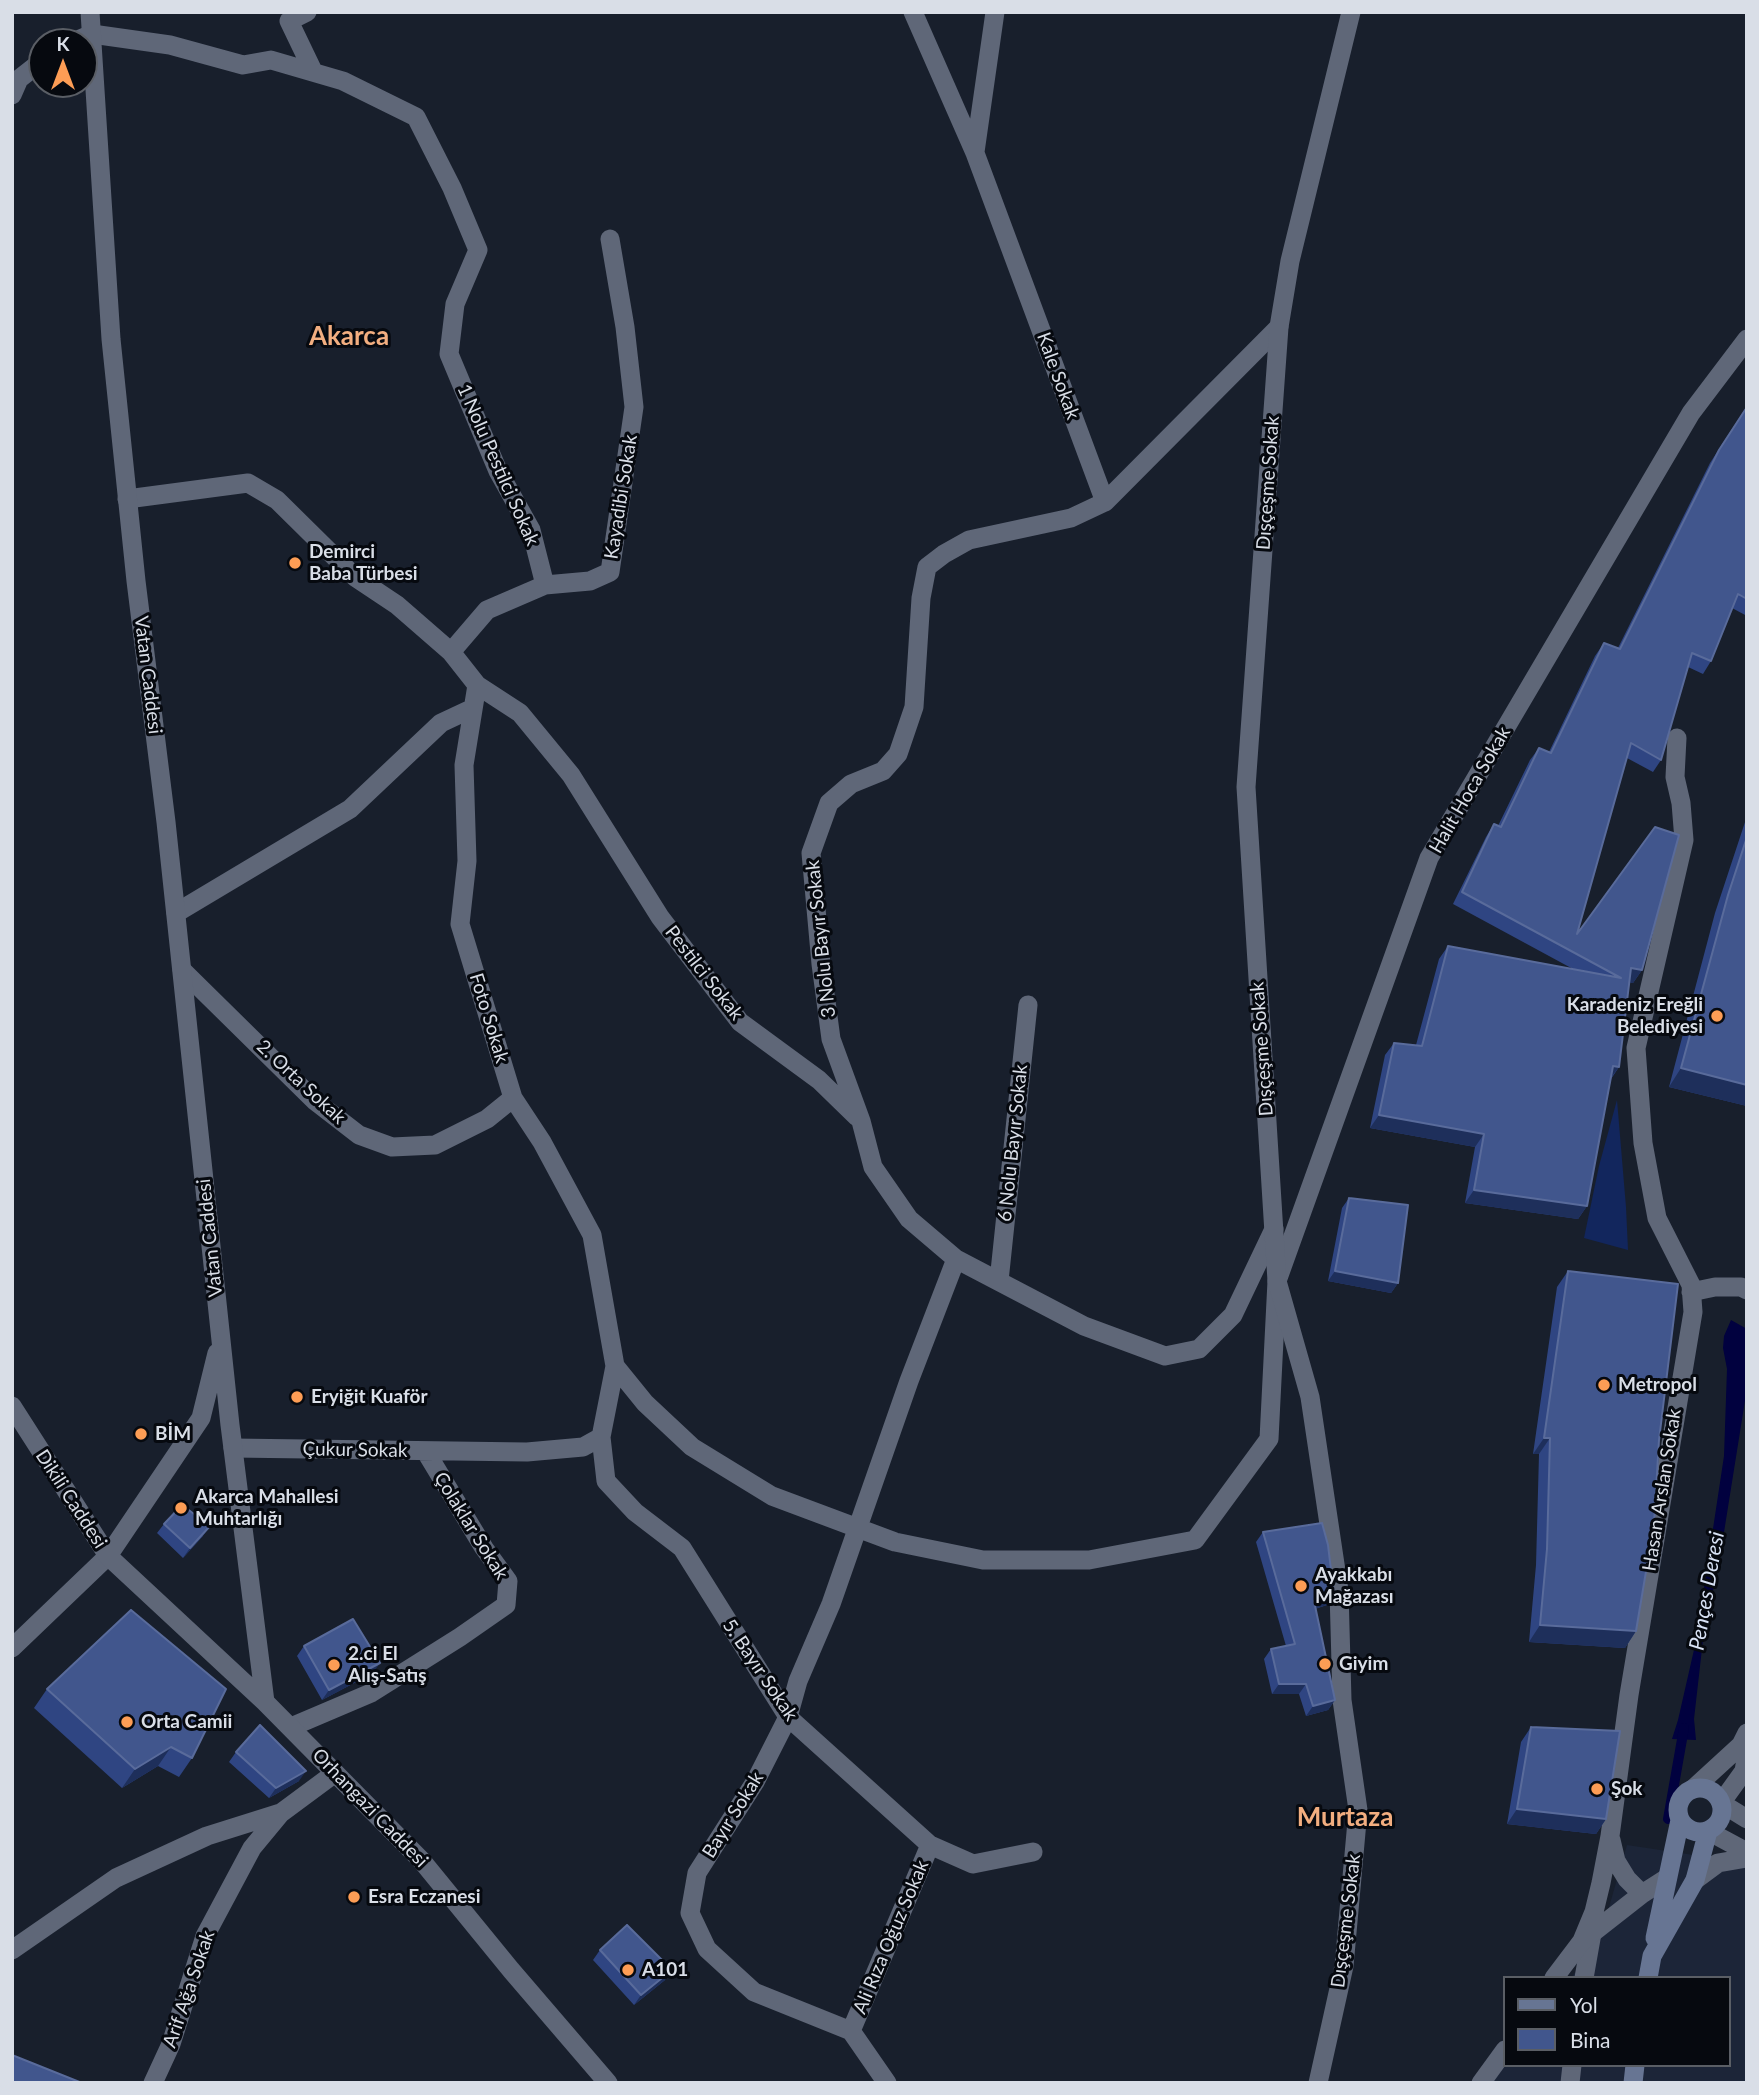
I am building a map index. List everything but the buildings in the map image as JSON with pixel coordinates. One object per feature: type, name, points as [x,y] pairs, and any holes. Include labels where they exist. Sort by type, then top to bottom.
[{"type":"main road","points":[[1648,1976],[1680,1820],[1678,1805],[1693,1789],[1713,1792],[1721,1803],[1719,1823],[1708,1831],[1693,1831],[1680,1820]]},
{"type":"main road","points":[[1652,1956],[1695,1880],[1708,1831]]},
{"type":"street","points":[[307,12],[289,21],[313,71]]},
{"type":"street","points":[[913,12],[975,153]]},
{"type":"street","name":"Kale Sokak","points":[[995,12],[975,153],[1105,502]]},
{"type":"street","name":"Dışçeşme Sokak","points":[[1318,2083],[1344,1966],[1358,1810],[1342,1700],[1339,1591],[1310,1397],[1277,1281],[1246,787],[1279,327],[1290,261],[1351,12]]},
{"type":"street","name":"1 Nolu Pestilci Sokak","points":[[98,35],[170,45],[243,65],[271,60],[343,81],[416,117],[452,188],[478,250],[455,304],[449,354],[498,471],[531,530],[545,585]]},
{"type":"street","points":[[12,95],[19,79],[28,72]]},
{"type":"street","name":"Vatan Caddesi","points":[[96,98],[111,339],[127,499],[176,913],[220,1336],[265,1702]]},
{"type":"street","name":"Kayadibi Sokak","points":[[451,652],[487,610],[545,585],[590,581],[610,572],[635,407],[610,239]]},
{"type":"street","points":[[1105,502],[1279,327]]},
{"type":"street","name":"Halit Hoca Sokak","points":[[1277,1281],[1429,858],[1691,413],[1747,339]]},
{"type":"street","name":"Pestilci Sokak","points":[[127,499],[248,483],[277,500],[355,577],[397,605],[451,652],[477,685],[520,713],[571,775],[660,917],[740,1022],[819,1080],[861,1121]]},
{"type":"street","name":"3 Nolu Bayır Sokak","points":[[861,1121],[831,1040],[821,964],[811,853],[829,803],[851,784],[883,771],[898,754],[914,707],[921,598],[927,567],[969,540],[1071,517],[1105,502]]},
{"type":"street","name":"Foto Sokak","points":[[477,685],[464,765],[467,861],[460,924],[513,1098],[542,1142],[592,1235],[615,1366]]},
{"type":"street","points":[[176,913],[350,809],[441,723],[473,708]]},
{"type":"street","name":"Hasan Arslan Sokak","points":[[1584,1976],[1587,1937],[1610,1836],[1635,1657],[1693,1312],[1686,1275],[1657,1217],[1643,1143],[1636,1048],[1684,840],[1681,803],[1675,777],[1677,738]]},
{"type":"street","name":"2. Orta Sokak","points":[[182,970],[315,1101],[359,1135],[392,1147],[435,1145],[487,1119],[513,1098]]},
{"type":"street","name":"6 Nolu Bayır Sokak","points":[[999,1280],[1028,1005]]},
{"type":"street","points":[[861,1121],[873,1167],[909,1219],[956,1259],[1084,1326],[1165,1356],[1199,1349],[1233,1315],[1274,1228]]},
{"type":"street","name":"Bayır Sokak","points":[[851,2031],[754,1992],[707,1949],[690,1913],[697,1873],[755,1782],[788,1717],[798,1681],[831,1604],[909,1381],[956,1259]]},
{"type":"street","points":[[615,1366],[645,1403],[692,1447],[772,1496],[895,1542],[983,1560],[1089,1560],[1195,1540],[1269,1439],[1277,1281]]},
{"type":"street","points":[[1691,1292],[1714,1287],[1741,1287],[1747,1290]]},
{"type":"street","name":"Vatan Caddesi","points":[[12,1648],[108,1556],[201,1418],[220,1336]]},
{"type":"street","points":[[601,1437],[615,1366]]},
{"type":"street","name":"Dikili Caddesi","points":[[12,1406],[108,1556]]},
{"type":"street","name":"Çukur Sokak","points":[[233,1448],[426,1452],[538,1451],[583,1447],[601,1437]]},
{"type":"street","name":"5. Bayır Sokak","points":[[601,1437],[606,1481],[635,1512],[682,1548],[788,1717],[930,1845]]},
{"type":"street","name":"Çolaklar Sokak","points":[[291,1727],[371,1693],[506,1605],[509,1581],[484,1548],[426,1452]]},
{"type":"street","name":"Orhangazi Caddesi","points":[[108,1556],[291,1727],[422,1861],[608,2083]]},
{"type":"street","points":[[1693,1789],[1741,1745],[1747,1733]]},
{"type":"street","points":[[1746,1767],[1721,1803],[1747,1819]]},
{"type":"street","name":"Arif Ağa Sokak","points":[[153,2083],[171,2043],[205,1937],[252,1848],[281,1813],[335,1773]]},
{"type":"street","points":[[12,1950],[116,1878],[207,1836],[281,1813]]},
{"type":"street","points":[[1708,1831],[1747,1855]]},
{"type":"street","name":"Hasan Arslan Sokak","points":[[1610,1836],[1616,1861],[1627,1879],[1642,1894]]},
{"type":"street","name":"Ali Rıza Oğuz Sokak","points":[[887,2083],[851,2031],[930,1845],[973,1864],[1033,1852]]},
{"type":"street","points":[[1695,1880],[1718,1863],[1747,1855]]},
{"type":"street","name":"Hasan Arslan Sokak","points":[[1556,1976],[1587,1937],[1667,1878]]},
{"type":"street","points":[[1481,2083],[1504,2051]]},
{"type":"shaded area","points":[[1617,1100],[1628,1250],[1584,1238],[1599,1166]]},
{"type":"shaded area","points":[[1627,1845],[1747,1863],[1747,2083],[1490,2083],[1504,2067],[1731,2067],[1731,1976],[1572,1976],[1600,1938]]},
{"type":"water","points":[[1731,1320],[1747,1329],[1747,1388],[1721,1551],[1703,1640],[1694,1719],[1696,1740],[1672,1739],[1696,1641],[1724,1456],[1727,1369],[1723,1348],[1724,1336]]},
{"type":"waterway","name":"Pençes Deresi","points":[[1668,1819],[1684,1728]]},
{"type":"place","name":"Demirci Baba Türbesi","points":[[295,563]]},
{"type":"place","name":"Karadeniz Ereğli Belediyesi","points":[[1717,1016]]},
{"type":"place","name":"Metropol","points":[[1604,1385]]},
{"type":"place","name":"Eryiğit Kuaför","points":[[297,1397]]},
{"type":"place","name":"BİM","points":[[141,1434]]},
{"type":"place","name":"Akarca Mahallesi Muhtarlığı","points":[[181,1508]]},
{"type":"place","name":"Ayakkabı Mağazası","points":[[1301,1586]]},
{"type":"place","name":"Giyim","points":[[1325,1664]]},
{"type":"place","name":"2.ci El Alış-Satış","points":[[334,1665]]},
{"type":"place","name":"Orta Camii","points":[[127,1722]]},
{"type":"place","name":"Şok","points":[[1597,1789]]},
{"type":"place","name":"Esra Eczanesi","points":[[354,1897]]},
{"type":"place","name":"A101","points":[[628,1970]]},
{"type":"district","name":"Akarca","points":[[349,337]]},
{"type":"district","name":"Murtaza","points":[[1345,1818]]}]
